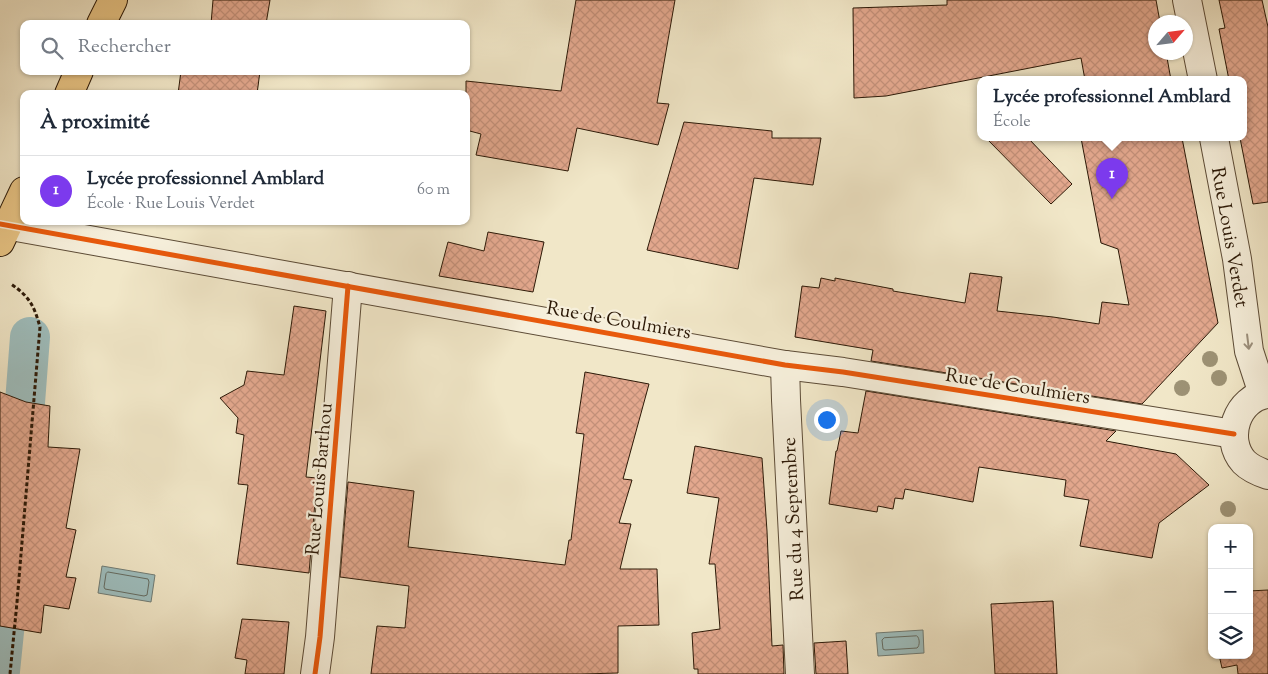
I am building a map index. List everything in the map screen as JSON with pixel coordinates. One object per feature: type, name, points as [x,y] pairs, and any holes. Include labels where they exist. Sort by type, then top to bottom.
[{"type":"main road","points":[[104,20],[113,0]]},
{"type":"main road","points":[[71,90],[77,75]]},
{"type":"main road","points":[[2,231],[20,197]]},
{"type":"street","points":[[1187,0],[1202,76]]},
{"type":"street","name":"Rue Louis Verdet","points":[[1215,141],[1237,259],[1249,351],[1265,394]]},
{"type":"street","name":"Rue de Coulmiers","points":[[2,231],[348,286],[785,364],[1234,434]]},
{"type":"street","name":"Rue Louis Barthou","points":[[315,674],[348,286]]},
{"type":"street","name":"Rue du 4 Septembre","points":[[785,364],[800,674]]},
{"type":"street","points":[[1265,394],[1251,400],[1242,409],[1236,421],[1234,434],[1236,448],[1243,461],[1254,470],[1268,475]]},
{"type":"path","points":[[10,674],[40,327],[36,312],[29,300],[23,292],[11,284]]},
{"type":"water","points":[[102,566],[155,575],[151,602],[98,593]]},
{"type":"water","points":[[923,630],[924,653],[878,656],[876,633]]},
{"type":"building","points":[[213,0],[270,0],[267,20],[211,20]]},
{"type":"building","points":[[576,0],[675,0],[657,103],[669,104],[658,145],[577,128],[568,171],[476,155],[481,134],[470,131],[470,90],[466,90],[466,81],[561,91]]},
{"type":"building","points":[[947,0],[1156,0],[1159,15],[1148,15],[1148,60],[1167,60],[1170,76],[1084,76],[1081,58],[989,76],[977,76],[977,78],[886,96],[854,98],[853,8],[947,5]]},
{"type":"building","points":[[1219,0],[1262,0],[1268,27],[1268,202],[1253,204],[1241,141],[1247,141],[1247,76],[1228,76],[1219,29],[1225,28]]},
{"type":"building","points":[[180,75],[259,75],[258,90],[179,90]]},
{"type":"building","points":[[684,122],[772,131],[772,138],[821,138],[813,185],[754,178],[738,269],[647,250]]},
{"type":"building","points":[[989,141],[1031,141],[1072,184],[1051,204]]},
{"type":"building","points":[[1082,141],[1183,141],[1218,323],[1142,404],[871,361],[873,350],[795,337],[802,286],[819,288],[821,278],[835,281],[835,278],[893,289],[893,291],[965,303],[970,273],[1002,277],[997,311],[1099,324],[1102,302],[1129,305],[1118,249],[1101,243]]},
{"type":"building","points":[[488,232],[544,242],[533,292],[439,276],[448,242],[484,251]]},
{"type":"building","points":[[294,306],[326,311],[306,477],[317,478],[309,573],[237,564],[248,485],[238,484],[244,435],[236,433],[238,418],[220,398],[244,385],[247,371],[284,375]]},
{"type":"building","points":[[585,372],[649,384],[623,479],[632,480],[619,523],[631,524],[620,569],[657,569],[659,625],[618,626],[618,673],[371,674],[377,626],[405,628],[409,586],[340,577],[348,482],[414,491],[408,547],[565,565],[569,540],[571,540],[584,434],[576,433]]},
{"type":"building","points":[[866,391],[1116,431],[1106,441],[1176,454],[1209,485],[1159,523],[1152,558],[1080,546],[1089,500],[1064,496],[1066,480],[979,467],[973,502],[905,489],[903,499],[895,498],[893,509],[878,506],[877,512],[829,504],[836,451],[841,431],[858,433]]},
{"type":"building","points":[[0,392],[26,402],[50,406],[48,447],[80,449],[66,528],[76,530],[66,577],[76,578],[69,609],[44,605],[41,633],[0,626]]},
{"type":"building","points":[[695,446],[762,458],[772,646],[783,645],[784,674],[698,674],[698,669],[694,669],[692,633],[720,629],[715,564],[709,564],[719,498],[687,493]]},
{"type":"building","points":[[1268,590],[1268,674],[1238,674],[1237,665],[1222,668],[1220,659],[1253,659],[1253,591]]},
{"type":"building","points":[[1053,601],[1057,674],[995,674],[991,604]]},
{"type":"building","points":[[242,619],[289,622],[284,674],[245,674],[247,660],[235,658]]},
{"type":"building","points":[[846,641],[848,674],[816,674],[814,643]]},
{"type":"waterway","points":[[21,455],[30,337]]},
{"type":"waterway","points":[[0,671],[10,573]]},
{"type":"cycle path","points":[[0,224],[785,365],[843,372],[1234,434]]},
{"type":"cycle path","points":[[315,674],[320,637],[348,286]]},
{"type":"place","name":"Lycée professionnel Amblard","points":[[1112,199]]}]
